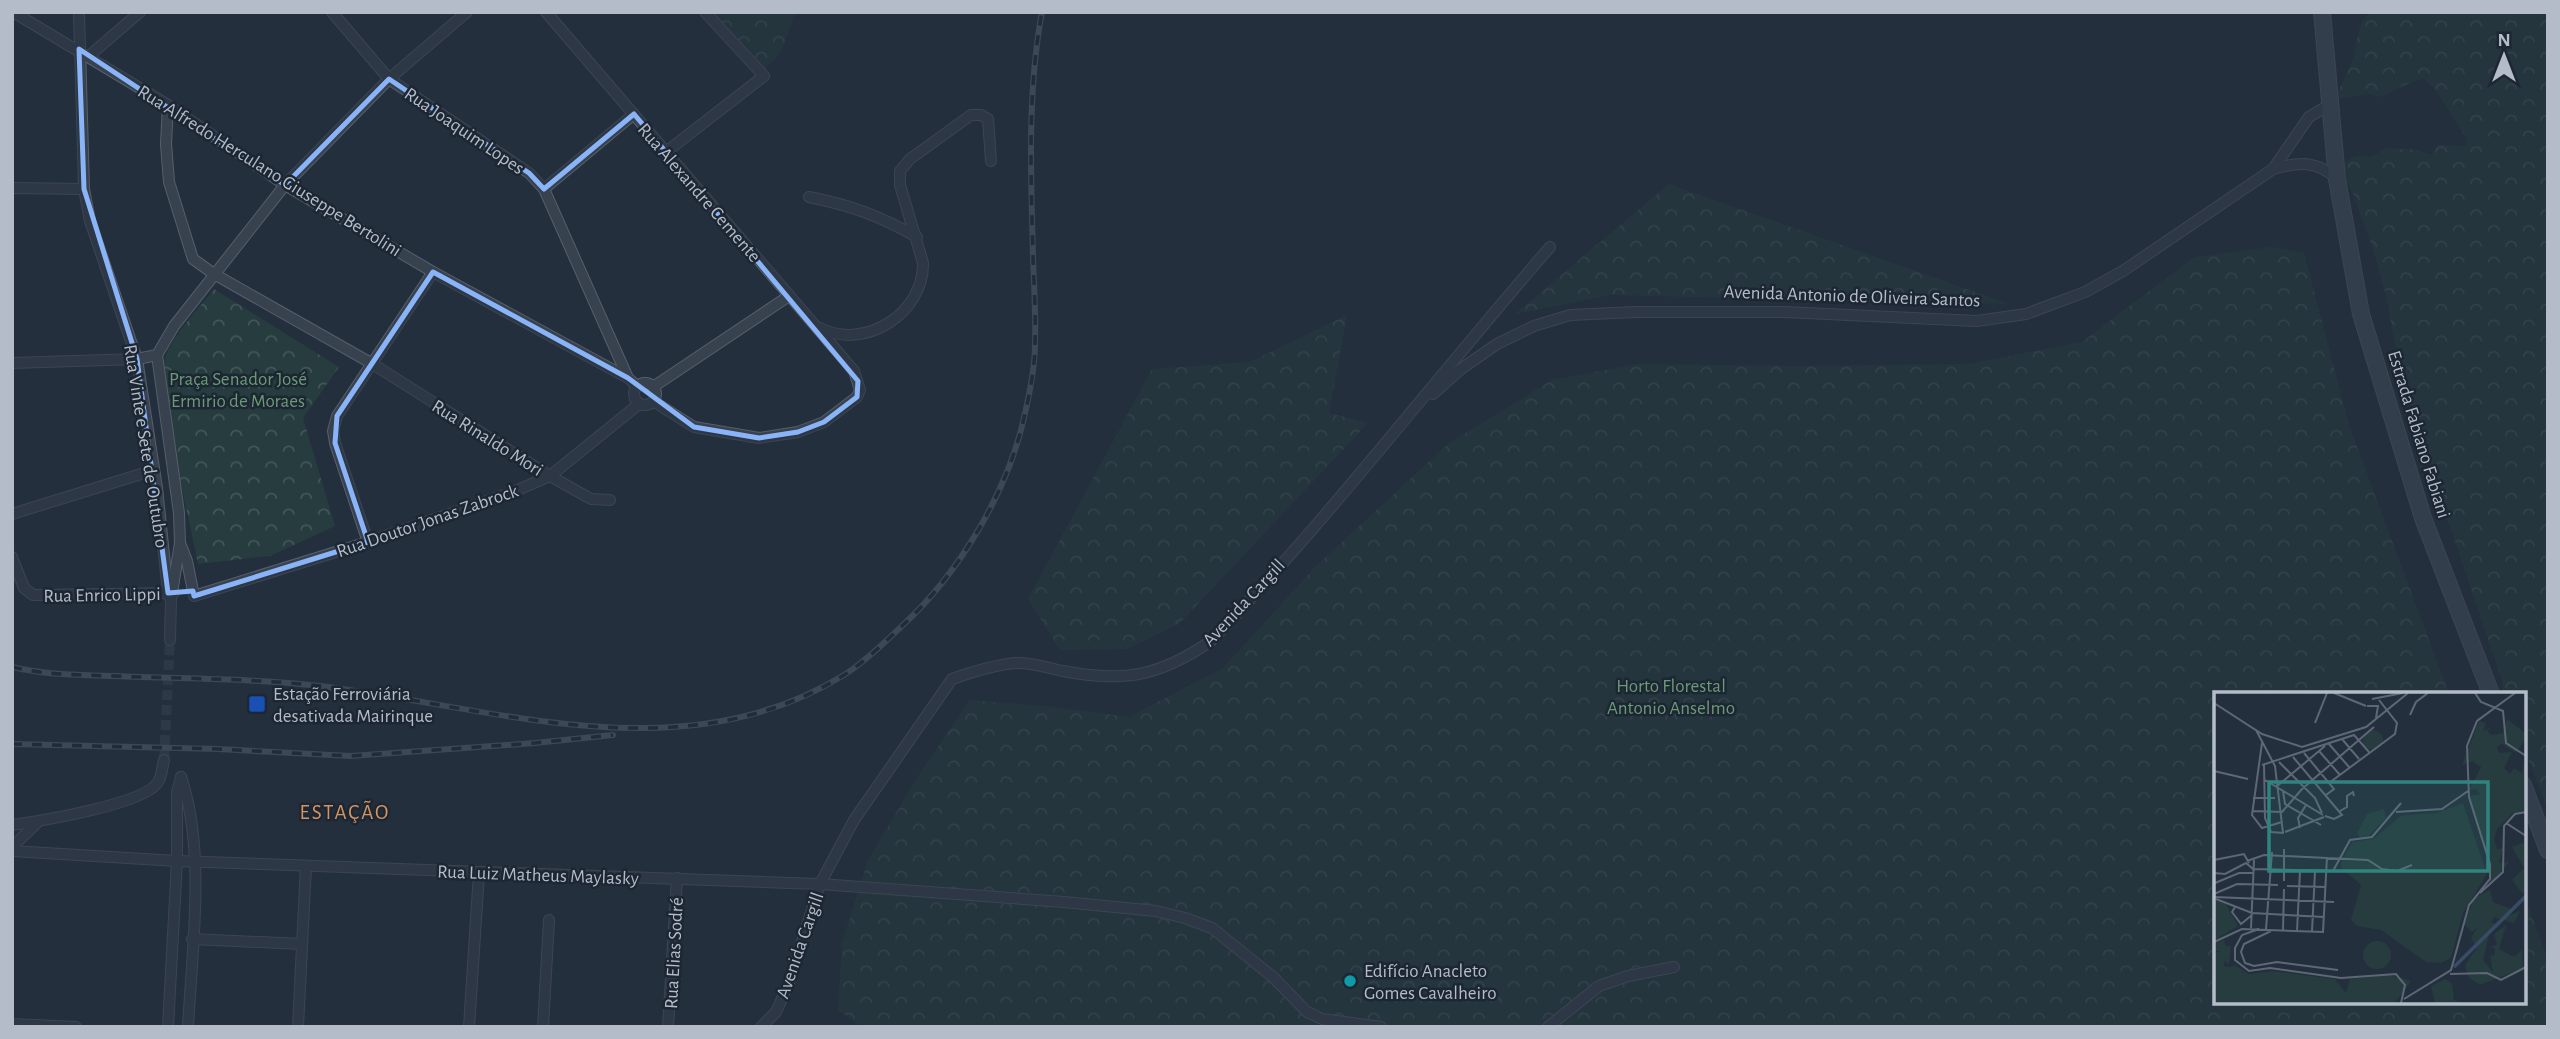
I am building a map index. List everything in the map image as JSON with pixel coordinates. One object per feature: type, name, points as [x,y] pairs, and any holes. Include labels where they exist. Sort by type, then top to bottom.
[{"type":"street","name":"Rua Alfredo Herculano Giuseppe Bertolini","points":[[13,12],[84,52],[168,105],[285,184],[433,272],[628,378],[637,386]]},
{"type":"street","name":"Rua Vinte e Sete de Outubro","points":[[79,12],[84,52],[84,189],[90,221],[138,359],[171,595]]},
{"type":"street","points":[[84,52],[140,12]]},
{"type":"street","name":"Rua Joaquim Lopes","points":[[332,12],[389,79],[529,173],[544,189],[628,378]]},
{"type":"street","points":[[12,363],[138,359],[157,355],[174,326],[285,184],[389,79],[467,12]]},
{"type":"street","name":"Rua Alexandre Cemente","points":[[546,12],[854,371],[859,390],[857,397],[824,422],[798,432],[759,438],[694,428],[653,401]]},
{"type":"street","points":[[2322,12],[2337,179]]},
{"type":"street","points":[[666,152],[764,76],[707,13]]},
{"type":"street","name":"Rua Rinaldo Mori","points":[[168,105],[166,144],[169,181],[193,259],[214,274],[370,363],[550,476],[591,499],[610,500]]},
{"type":"street","name":"Avenida Antonio de Oliveira Santos","points":[[1389,441],[1431,396],[1461,369],[1497,344],[1534,326],[1570,315],[1784,312],[1977,321],[2026,314],[2085,292],[2123,271],[2273,169],[2309,117],[2329,105]]},
{"type":"street","points":[[544,189],[634,114]]},
{"type":"street","points":[[814,325],[847,336],[866,334],[882,328],[910,304],[919,289],[923,275],[917,237],[900,185],[900,171],[910,159],[971,115],[981,115],[988,119],[991,161]]},
{"type":"street","points":[[2273,169],[2305,163],[2323,168],[2337,179]]},
{"type":"street","name":"Estrada Fabiano Fabiani","points":[[2337,179],[2361,314],[2394,426],[2423,517],[2490,692]]},
{"type":"street","points":[[12,188],[84,189]]},
{"type":"street","points":[[808,197],[859,208],[917,237]]},
{"type":"street","name":"Avenida Cargill","points":[[761,1027],[776,1012],[789,983],[820,884],[855,820],[952,679],[973,671],[1016,663],[1117,677],[1148,674],[1189,656],[1211,641],[1389,441],[1477,331],[1550,247]]},
{"type":"street","points":[[368,542],[333,431],[337,416],[370,363],[433,272]]},
{"type":"street","points":[[653,387],[789,296]]},
{"type":"street","name":"Rua Vinte e Sete de Outubro","points":[[157,355],[179,513],[180,542],[171,595],[170,640]]},
{"type":"street","points":[[644,383],[653,387],[656,394],[653,401],[647,405],[639,404],[634,395],[637,386],[644,383]]},
{"type":"street","name":"Rua Doutor Jonas Zabrock","points":[[194,596],[368,542],[513,492],[550,476],[639,404]]},
{"type":"street","points":[[12,514],[154,470]]},
{"type":"street","name":"Rua Vinte e Sete de Outubro","points":[[180,542],[194,596]]},
{"type":"street","name":"Rua Enrico Lippi","points":[[12,557],[24,588],[33,594],[171,595]]},
{"type":"street","points":[[12,825],[127,800],[146,793],[158,782],[164,760]]},
{"type":"street","points":[[168,1027],[177,862],[177,792],[181,777],[187,795],[195,862],[188,1027]]},
{"type":"street","points":[[2525,790],[2548,850]]},
{"type":"street","points":[[12,849],[24,832],[39,821]]},
{"type":"street","name":"Rua Luiz Matheus Maylasky","points":[[12,849],[177,862],[820,884],[1156,911],[1212,928],[1273,977],[1307,1012],[1322,1020],[1381,1027]]},
{"type":"street","points":[[298,1027],[306,866]]},
{"type":"street","points":[[469,1027],[480,873]]},
{"type":"street","name":"Rua Elias Sodré","points":[[668,1027],[677,878]]},
{"type":"street","points":[[543,1027],[549,920]]},
{"type":"street","points":[[192,939],[302,944]]},
{"type":"street","points":[[1548,1027],[1599,986],[1628,976],[1674,967]]},
{"type":"street","points":[[12,1024],[76,1027]]},
{"type":"highlighted area","points":[[79,49],[285,185],[389,79],[529,173],[544,189],[634,114],[858,381],[857,397],[824,422],[798,432],[759,438],[694,427],[628,378],[433,272],[337,416],[335,443],[368,542],[194,596],[193,591],[168,593],[137,359],[84,189]]},
{"type":"green space","points":[[795,12],[781,52],[765,69],[712,13]]},
{"type":"green space","points":[[2369,12],[2548,12],[2548,810],[2525,751],[2525,692],[2504,692],[2501,677],[2421,441],[2373,249],[2353,194],[2338,166],[2356,156],[2372,157],[2386,148],[2418,150],[2431,155],[2438,145],[2465,146],[2468,141],[2436,90],[2424,79],[2402,86],[2382,97],[2368,94],[2339,99],[2336,96],[2353,60],[2360,26]]},
{"type":"green space","points":[[1669,184],[2009,304],[1610,295],[1515,314]]},
{"type":"green space","name":"Horto Florestal Antonio Anselmo","points":[[2272,247],[2304,253],[2350,428],[2448,692],[2214,692],[2214,1004],[2525,1004],[2525,898],[2547,957],[2548,1027],[862,1027],[838,1010],[842,943],[868,860],[916,779],[970,700],[1129,717],[1223,668],[1315,567],[1448,444],[1552,380],[1638,364],[1969,364],[2082,342],[2194,257]]},
{"type":"green space","name":"Praça Senador José Ermirio de Moraes","points":[[214,289],[339,367],[303,418],[335,526],[270,556],[198,564],[170,422],[164,369],[166,355],[175,338]]},
{"type":"green space","points":[[1347,315],[1329,413],[1368,423],[1180,623],[1128,649],[1060,650],[1028,599],[1152,369],[1250,362]]},
{"type":"tunnel","points":[[164,760],[170,640]]},
{"type":"railway","points":[[12,667],[63,674],[294,683],[520,718],[586,726],[653,728],[718,722],[782,705],[844,675],[890,637],[943,581],[978,531],[1005,477],[1015,449],[1023,422],[1035,354],[1031,134],[1034,73],[1042,12]]},
{"type":"railway","points":[[12,744],[218,749],[351,756],[613,735]]},
{"type":"place","name":"Estação Ferroviária desativada Mairinque","points":[[257,704]]},
{"type":"place","name":"Edifício Anacleto Gomes Cavalheiro","points":[[1350,981]]},
{"type":"district","name":"ESTAÇÃO","points":[[345,812]]}]
